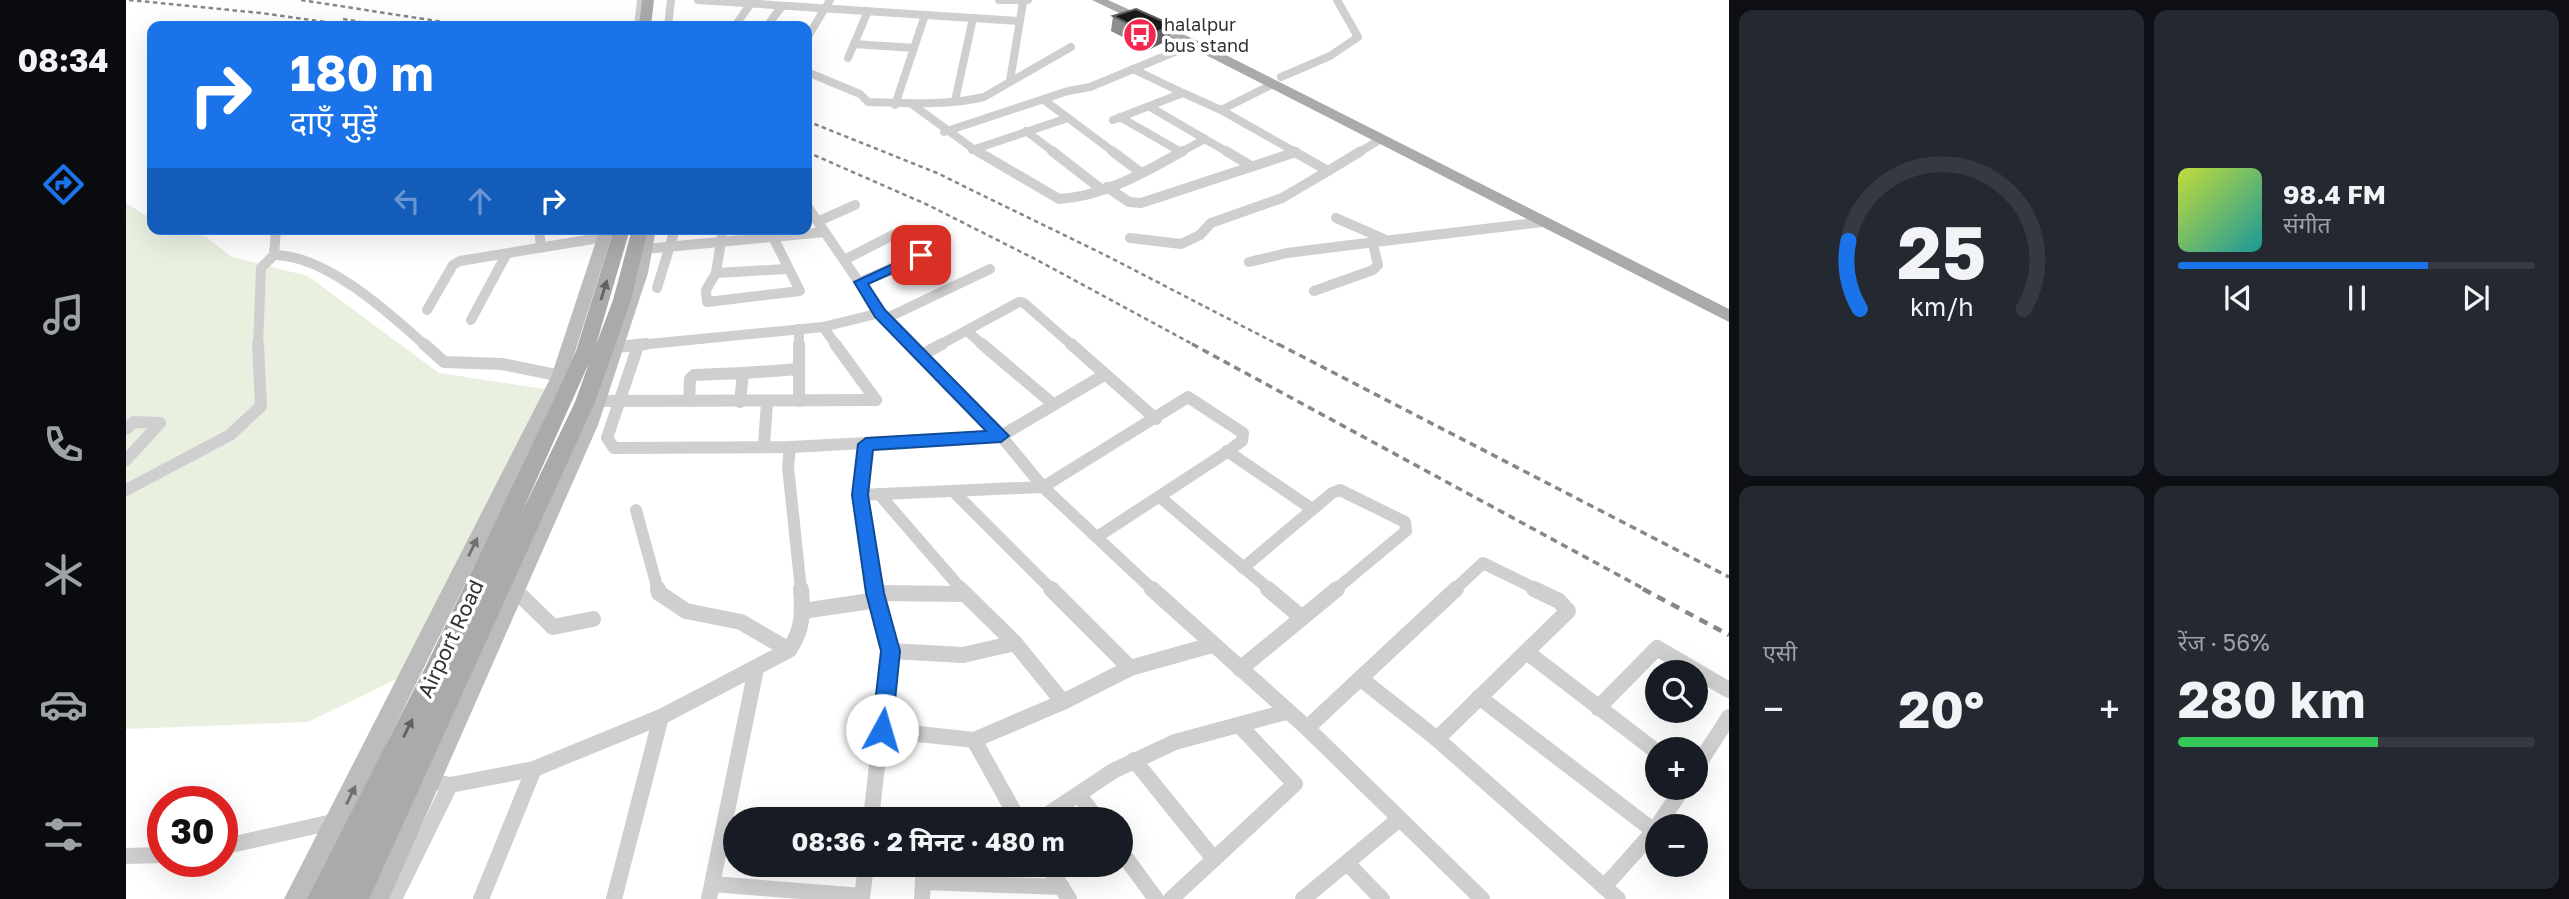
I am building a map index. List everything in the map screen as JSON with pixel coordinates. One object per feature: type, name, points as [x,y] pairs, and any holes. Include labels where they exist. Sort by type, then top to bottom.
[{"type":"main road","points":[[646,21],[648,0]]},
{"type":"main road","points":[[658,21],[660,0]]},
{"type":"main road","points":[[1098,0],[1277,81],[1729,302]]},
{"type":"main road","points":[[1121,0],[1209,40],[1381,139],[1729,316]]},
{"type":"main road","points":[[602,350],[621,235]]},
{"type":"main road","points":[[353,899],[430,782],[543,511],[629,277],[639,235]]},
{"type":"main road","name":"Airport Road","points":[[322,899],[435,674],[566,377],[602,350]]},
{"type":"street","points":[[639,21],[641,0]]},
{"type":"street","points":[[669,21],[671,0]]},
{"type":"street","points":[[698,0],[1018,21]]},
{"type":"street","points":[[812,30],[830,0]]},
{"type":"street","points":[[999,0],[1026,1],[1018,21],[1010,81]]},
{"type":"street","points":[[1221,110],[1330,56],[1358,37],[1337,0]]},
{"type":"street","points":[[738,21],[751,4]]},
{"type":"street","points":[[771,21],[782,6]]},
{"type":"street","points":[[848,58],[868,11]]},
{"type":"street","points":[[895,105],[925,15]]},
{"type":"street","points":[[956,101],[973,18]]},
{"type":"street","points":[[854,44],[914,48]]},
{"type":"street","points":[[944,132],[1090,87],[1194,44]]},
{"type":"street","points":[[812,74],[860,94],[868,102],[913,105],[972,100],[984,97],[1071,47]]},
{"type":"street","points":[[1133,69],[1221,110],[1328,170]]},
{"type":"street","points":[[1116,118],[1183,93]]},
{"type":"street","points":[[972,100],[989,116]]},
{"type":"street","points":[[1044,100],[1140,172]]},
{"type":"street","points":[[913,105],[944,132],[1059,199],[1075,198],[1104,188],[1205,139]]},
{"type":"street","points":[[1150,107],[1251,166]]},
{"type":"street","points":[[972,150],[1068,118]]},
{"type":"street","points":[[1116,118],[1181,152]]},
{"type":"street","points":[[1026,131],[1104,188],[1129,202],[1141,203],[1296,152]]},
{"type":"street","points":[[1130,237],[1172,245],[1181,244],[1200,235],[1211,223],[1282,198],[1381,139]]},
{"type":"street","points":[[812,230],[822,227],[855,205]]},
{"type":"street","points":[[812,212],[883,316],[1001,436],[1043,487],[1212,645],[1307,728],[1398,820],[1482,899]]},
{"type":"street","points":[[1336,218],[1381,241]]},
{"type":"street","points":[[1249,262],[1287,253],[1542,222]]},
{"type":"street","points":[[846,259],[899,232]]},
{"type":"street","points":[[274,256],[276,235]]},
{"type":"street","points":[[540,235],[541,247]]},
{"type":"street","points":[[427,310],[456,263],[597,235]]},
{"type":"street","points":[[297,899],[566,377],[605,235]]},
{"type":"street","points":[[376,899],[514,589],[543,511],[598,401],[602,350],[645,250],[648,235]]},
{"type":"street","points":[[657,288],[673,235]]},
{"type":"street","points":[[722,235],[716,273],[706,290],[707,302],[800,292],[774,239]]},
{"type":"street","points":[[645,250],[774,239],[790,235]]},
{"type":"street","points":[[1314,291],[1373,270],[1378,265],[1373,244],[1381,241]]},
{"type":"street","points":[[860,282],[942,246]]},
{"type":"street","points":[[471,320],[506,254]]},
{"type":"street","points":[[126,490],[230,435],[261,406],[257,324],[261,268],[274,256],[287,255],[312,264],[372,298],[444,362],[502,365],[566,377]]},
{"type":"street","points":[[716,273],[788,269]]},
{"type":"street","points":[[602,350],[823,327],[883,316],[990,269]]},
{"type":"street","points":[[920,356],[1019,302],[1024,303],[1156,419]]},
{"type":"street","points":[[598,401],[876,400],[823,327]]},
{"type":"street","points":[[799,329],[799,401]]},
{"type":"street","points":[[968,332],[1053,404]]},
{"type":"street","points":[[638,346],[607,438],[614,448],[764,445],[790,447],[1001,436],[1104,375]]},
{"type":"street","points":[[689,401],[690,379],[694,375],[799,369]]},
{"type":"street","points":[[740,402],[743,373]]},
{"type":"street","points":[[860,495],[955,493],[1043,487],[1188,397],[1242,433],[1242,440],[1227,451],[1161,498],[1097,537]]},
{"type":"street","points":[[764,445],[767,402]]},
{"type":"street","points":[[126,429],[134,422],[160,423],[126,460]]},
{"type":"street","points":[[866,444],[860,495],[876,596],[890,651],[872,807]]},
{"type":"street","points":[[430,782],[534,769],[661,717],[789,650],[800,634],[803,611],[788,467],[790,447]]},
{"type":"street","points":[[1227,451],[1312,509]]},
{"type":"street","points":[[1240,669],[1406,531],[1405,522],[1340,490],[1332,493],[1242,568]]},
{"type":"street","points":[[955,493],[1130,668]]},
{"type":"street","points":[[879,494],[965,594],[1015,643],[1063,702]]},
{"type":"street","points":[[1161,498],[1301,617]]},
{"type":"street","points":[[636,510],[659,593],[686,611],[741,622],[789,650]]},
{"type":"street","points":[[1307,728],[1483,563],[1559,601],[1568,611],[1437,739]]},
{"type":"street","points":[[514,589],[553,627],[593,619]]},
{"type":"street","points":[[803,611],[876,596],[965,594]]},
{"type":"street","points":[[890,651],[963,655],[1015,643]]},
{"type":"street","points":[[882,730],[974,740],[1063,702],[1130,668],[1212,645]]},
{"type":"street","points":[[1598,708],[1657,649],[1729,690]]},
{"type":"street","points":[[1528,653],[1645,743]]},
{"type":"street","points":[[757,669],[711,891],[862,898],[864,877]]},
{"type":"street","points":[[1361,679],[1437,739],[1618,899]]},
{"type":"street","points":[[1479,697],[1645,824]]},
{"type":"street","points":[[1059,807],[1113,771],[1175,742],[1286,712]]},
{"type":"street","points":[[614,899],[661,717]]},
{"type":"street","points":[[1708,749],[1729,717]]},
{"type":"street","points":[[1171,899],[1295,784],[1239,724]]},
{"type":"street","points":[[974,740],[1011,807]]},
{"type":"street","points":[[1133,760],[1214,859]]},
{"type":"street","points":[[481,899],[534,769]]},
{"type":"street","points":[[394,899],[430,782]]},
{"type":"street","points":[[1079,794],[1088,807]]},
{"type":"street","points":[[1303,899],[1398,820]]},
{"type":"street","points":[[238,844],[337,821]]},
{"type":"street","points":[[1604,887],[1645,841]]},
{"type":"street","points":[[126,856],[147,855]]},
{"type":"street","points":[[1347,863],[1382,899]]},
{"type":"street","points":[[1133,868],[1156,899]]},
{"type":"street","points":[[1055,877],[1065,893]]},
{"type":"street","points":[[923,882],[1065,893]]},
{"type":"green space","points":[[126,203],[147,216],[147,235],[200,235],[232,257],[308,276],[439,373],[552,390],[401,677],[308,722],[126,729]]},
{"type":"building","points":[[1136,9],[1172,25],[1151,35],[1113,16]]},
{"type":"railway","points":[[129,0],[318,21]]},
{"type":"railway","points":[[301,0],[437,21]]},
{"type":"railway","points":[[343,19],[355,21]]},
{"type":"railway","points":[[812,123],[937,173],[1111,258],[1281,346]]},
{"type":"railway","points":[[812,154],[928,205],[1196,346]]},
{"type":"railway","points":[[1192,344],[1646,590]]},
{"type":"railway","points":[[1278,344],[1729,577]]},
{"type":"railway","points":[[1643,589],[1729,635]]},
{"type":"place","name":"halalpur bus stand","points":[[1140,35]]},
{"type":"route","points":[[882,730],[890,651],[875,593],[860,495],[866,444],[1001,436],[880,313],[860,282],[921,255]]}]
